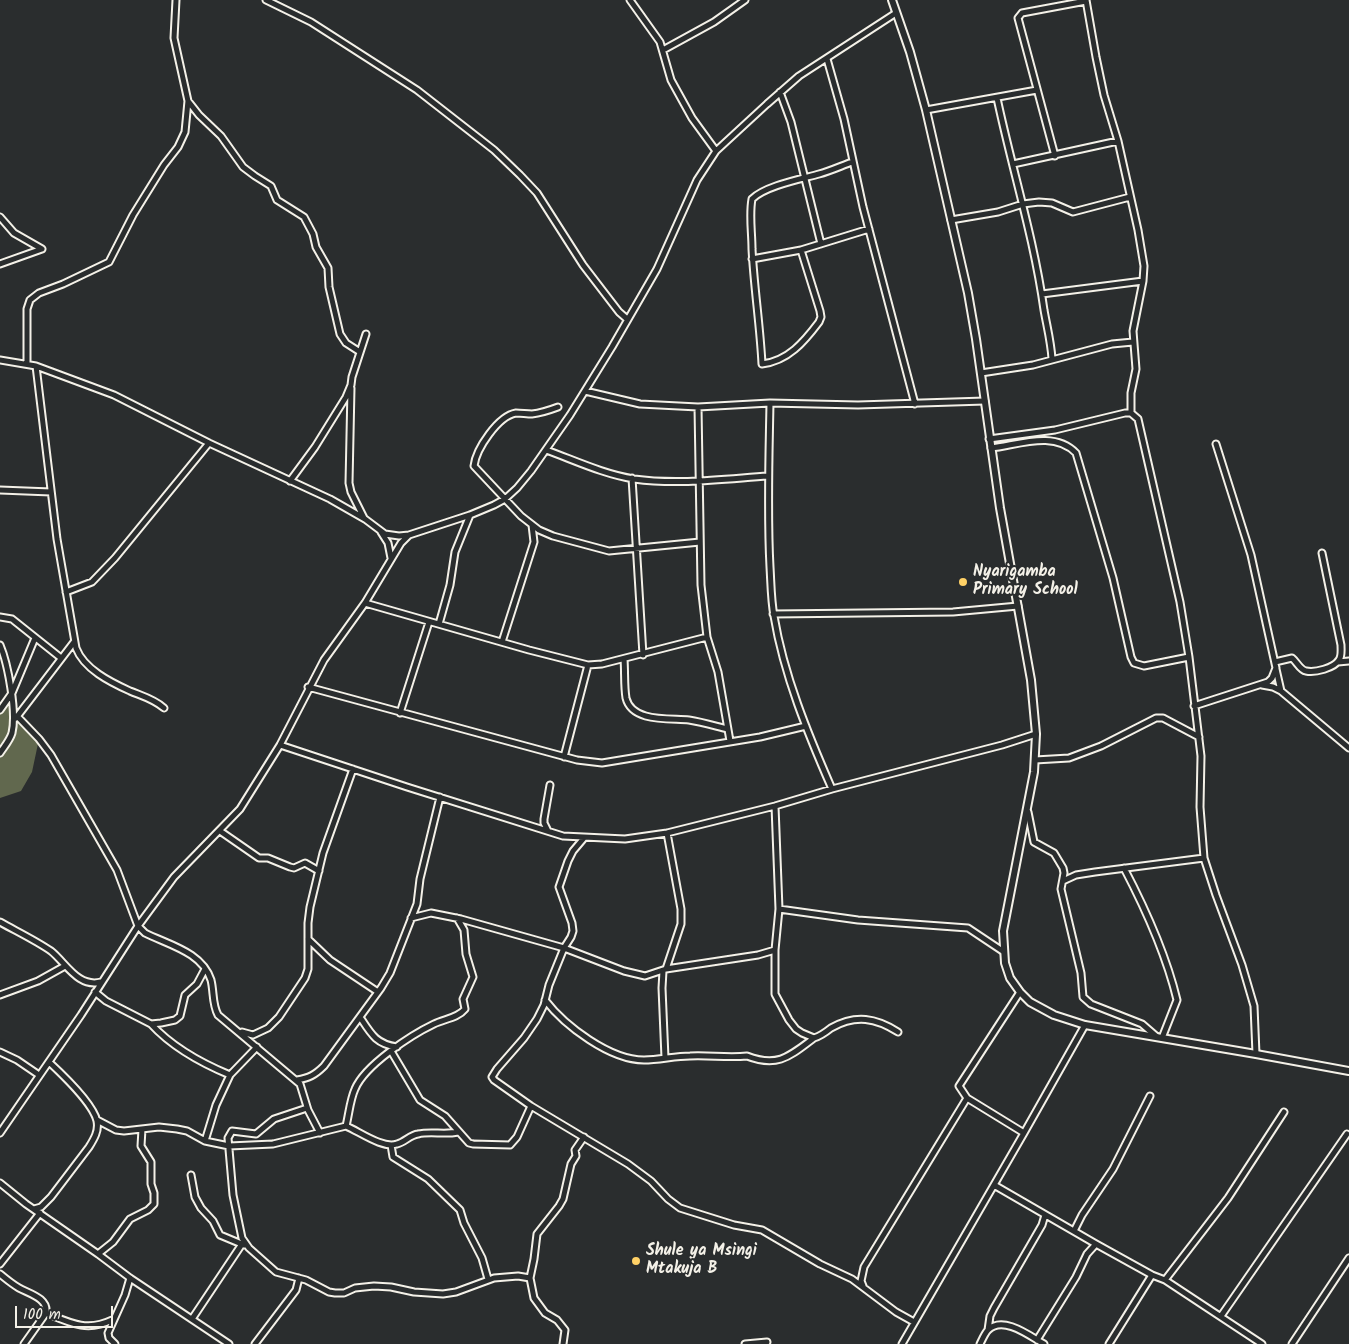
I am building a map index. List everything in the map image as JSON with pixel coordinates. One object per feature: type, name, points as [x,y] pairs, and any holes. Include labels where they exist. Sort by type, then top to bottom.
[{"type":"street","points":[[26,364],[27,309],[30,300],[39,292],[63,284],[111,260],[143,198],[178,147],[185,132],[188,101],[174,38],[176,0]]},
{"type":"street","points":[[266,0],[311,22],[417,90],[494,150],[537,193],[583,265],[619,312],[627,319]]},
{"type":"street","points":[[630,0],[650,26],[663,50],[671,80],[692,118],[716,152]]},
{"type":"street","points":[[663,50],[714,22],[745,0]]},
{"type":"street","points":[[892,0],[910,52],[926,110],[968,293],[1001,516],[1031,680],[1036,734],[1034,772],[1004,924],[1005,963],[1010,978],[1030,1002],[1054,1015],[1085,1025],[1349,1071]]},
{"type":"street","points":[[1054,156],[1019,22],[1020,15],[1022,13],[1086,0],[1102,86],[1118,141],[1144,266],[1143,281],[1134,320],[1133,342],[1136,369],[1131,393],[1131,413],[1138,419],[1180,602],[1201,756],[1200,808],[1204,858],[1242,965],[1254,1006],[1256,1054]]},
{"type":"street","points":[[381,532],[392,536],[409,534],[470,516],[505,499],[528,476],[585,391],[657,269],[697,180],[716,152],[780,92],[800,76],[896,13]]},
{"type":"street","points":[[827,58],[915,404]]},
{"type":"street","points":[[926,110],[1037,90]]},
{"type":"street","points":[[780,92],[791,122],[821,244]]},
{"type":"street","points":[[997,98],[1023,204],[1042,294],[1052,344],[1052,359]]},
{"type":"street","points":[[188,101],[199,115],[221,136],[243,167],[269,184],[277,200],[304,217],[307,221],[316,247],[328,268],[329,287],[340,334],[346,343],[360,352]]},
{"type":"street","points":[[1013,164],[1118,141]]},
{"type":"street","points":[[801,250],[821,317],[814,329],[792,352],[772,363],[762,364],[760,327],[752,259],[750,219],[752,199],[767,190],[852,162]]},
{"type":"street","points":[[951,220],[998,212],[1023,204],[1047,201],[1073,212],[1130,197]]},
{"type":"street","points":[[0,217],[14,233],[42,249],[0,264]]},
{"type":"street","points":[[752,259],[801,250],[869,229]]},
{"type":"street","points":[[1042,294],[1143,281]]},
{"type":"street","points":[[365,519],[351,492],[349,483],[352,376],[366,334]]},
{"type":"street","points":[[981,373],[1033,365],[1112,344],[1133,342]]},
{"type":"street","points":[[0,360],[36,366],[114,395],[209,443],[330,499],[365,519],[381,532],[388,543],[391,558]]},
{"type":"street","points":[[36,366],[51,492],[74,642],[79,656],[88,667],[128,690],[155,701],[164,708]]},
{"type":"street","points":[[290,481],[338,413],[351,385]]},
{"type":"street","points":[[585,391],[640,404],[698,407],[770,403],[858,405],[985,401]]},
{"type":"street","points":[[770,403],[768,476],[769,550],[773,614],[781,650],[806,726],[832,789]]},
{"type":"street","points":[[558,407],[536,414],[516,413],[503,420],[485,441],[475,458],[474,466],[532,525],[547,534],[609,551],[700,542]]},
{"type":"street","points":[[698,407],[701,585],[707,637],[718,672],[730,741]]},
{"type":"street","points":[[989,438],[1055,430],[1131,413]]},
{"type":"street","points":[[991,448],[1037,440],[1064,444],[1076,453],[1134,663],[1144,666],[1189,657]]},
{"type":"street","points":[[66,592],[92,582],[115,558],[209,443]]},
{"type":"street","points":[[1216,444],[1250,555],[1281,691]]},
{"type":"street","points":[[546,450],[609,473],[632,478],[700,481],[768,476]]},
{"type":"street","points":[[632,478],[644,655]]},
{"type":"street","points":[[0,490],[51,492]]},
{"type":"street","points":[[439,624],[450,585],[455,552],[470,516]]},
{"type":"street","points":[[502,642],[534,539],[532,525]]},
{"type":"street","points":[[0,1133],[50,1062],[138,926],[174,877],[240,809],[280,745],[308,686],[324,660],[365,603],[391,558],[409,534]]},
{"type":"street","points":[[534,539],[540,535],[547,534]]},
{"type":"street","points":[[1322,553],[1341,645],[1338,662]]},
{"type":"street","points":[[365,603],[588,665],[644,655],[707,637]]},
{"type":"street","points":[[773,614],[952,612],[1018,606]]},
{"type":"street","points":[[0,617],[12,619],[61,658]]},
{"type":"street","points":[[400,713],[429,622]]},
{"type":"street","points":[[0,710],[12,693],[35,638]]},
{"type":"street","points":[[13,723],[74,642]]},
{"type":"street","points":[[0,645],[12,693],[13,723],[12,735],[0,753]]},
{"type":"street","points":[[1275,665],[1292,658],[1307,672],[1322,669],[1338,662],[1349,661]]},
{"type":"street","points":[[624,659],[626,700],[634,710],[647,717],[656,719],[690,720],[727,729]]},
{"type":"street","points":[[564,756],[588,665]]},
{"type":"street","points":[[1194,706],[1268,682],[1272,678],[1275,665]]},
{"type":"street","points":[[1257,686],[1267,685],[1281,691],[1349,748]]},
{"type":"street","points":[[308,686],[400,713],[577,760],[602,763],[760,737],[806,726]]},
{"type":"street","points":[[17,716],[51,755],[116,870],[138,926],[196,958],[205,969],[212,986],[216,1012],[223,1020],[297,1080],[302,1088],[307,1108],[320,1133]]},
{"type":"street","points":[[1035,760],[1069,758],[1100,746],[1156,718],[1163,718],[1199,737]]},
{"type":"street","points":[[280,745],[563,836],[625,839],[667,833],[775,806],[832,789],[1002,745],[1036,734]]},
{"type":"street","points":[[235,1029],[248,1035],[258,1034],[268,1028],[279,1017],[306,978],[310,907],[323,854],[353,769]]},
{"type":"street","points":[[548,831],[544,819],[550,785]]},
{"type":"street","points":[[297,1080],[309,1078],[316,1074],[360,1017],[390,973],[417,904],[420,879],[440,797]]},
{"type":"street","points":[[775,806],[779,909],[775,950],[775,994],[796,1029],[802,1034],[814,1038]]},
{"type":"street","points":[[1027,810],[1034,842],[1054,853],[1064,868],[1062,889],[1081,973],[1082,998],[1091,1004],[1142,1024],[1159,1037]]},
{"type":"street","points":[[220,831],[259,858],[268,858],[294,868],[305,863],[319,872]]},
{"type":"street","points":[[665,1058],[662,988],[664,970],[681,924],[681,908],[667,833]]},
{"type":"street","points":[[584,838],[568,861],[559,887],[573,931],[564,948],[544,1005],[537,1019],[524,1038],[497,1069],[492,1077],[494,1080],[531,1106],[628,1164],[651,1181],[668,1199],[680,1208],[734,1225],[762,1230],[820,1264],[841,1273],[864,1287],[896,1312],[914,1322]]},
{"type":"street","points":[[1063,881],[1083,874],[1204,858]]},
{"type":"street","points":[[1124,868],[1153,929],[1177,1000],[1159,1037]]},
{"type":"street","points":[[779,909],[858,920],[968,928],[1004,952]]},
{"type":"street","points":[[412,918],[431,913],[457,918],[564,948],[640,976],[650,976],[664,970],[758,955],[775,950]]},
{"type":"street","points":[[346,1126],[355,1088],[366,1073],[397,1047],[433,1025],[460,1014],[465,1009],[463,999],[473,977],[466,954],[464,930],[457,918]]},
{"type":"street","points":[[0,922],[50,951],[69,971],[86,981],[101,982]]},
{"type":"street","points":[[308,938],[321,954],[378,992]]},
{"type":"street","points":[[0,995],[38,981],[65,966]]},
{"type":"street","points":[[151,1024],[171,1021],[180,1016],[185,995],[197,984],[205,969]]},
{"type":"street","points":[[95,992],[106,1001],[151,1024],[167,1040],[194,1058],[230,1075]]},
{"type":"street","points":[[1020,992],[960,1083],[959,1088],[966,1098],[1024,1133]]},
{"type":"street","points":[[545,1000],[580,1034],[611,1053],[644,1060],[690,1056],[747,1056],[756,1060],[775,1062],[794,1053],[814,1038],[847,1020],[855,1019],[879,1021],[898,1032]]},
{"type":"street","points":[[360,1017],[380,1043],[397,1047]]},
{"type":"street","points":[[902,1344],[1085,1025]]},
{"type":"street","points":[[205,1140],[216,1104],[230,1075],[257,1047]]},
{"type":"street","points":[[391,1051],[420,1100],[446,1116],[468,1143],[510,1145],[517,1137],[531,1106]]},
{"type":"street","points":[[0,1052],[17,1060],[40,1076]]},
{"type":"street","points":[[50,1062],[80,1095],[97,1120],[116,1130],[133,1131],[167,1127],[187,1131],[205,1140],[229,1146],[273,1144],[346,1126],[376,1141],[391,1145],[399,1144],[418,1134],[458,1132]]},
{"type":"street","points":[[1074,1231],[1082,1215],[1113,1169],[1150,1096]]},
{"type":"street","points":[[864,1287],[861,1281],[864,1267],[966,1098]]},
{"type":"street","points":[[307,1108],[274,1119],[256,1134],[232,1131],[228,1134],[237,1220],[243,1242],[276,1272],[298,1278],[335,1294],[344,1293],[355,1288],[374,1286],[443,1294],[456,1292],[488,1279],[510,1276],[530,1278]]},
{"type":"street","points":[[1165,1280],[1228,1198],[1284,1112]]},
{"type":"street","points":[[34,1209],[41,1207],[51,1197],[89,1147],[97,1132],[97,1120]]},
{"type":"street","points":[[98,1254],[113,1242],[130,1218],[148,1210],[154,1204],[154,1193],[151,1184],[151,1162],[141,1146],[142,1129]]},
{"type":"street","points":[[1221,1316],[1348,1134]]},
{"type":"street","points":[[563,1344],[565,1330],[557,1320],[545,1313],[534,1298],[530,1278],[537,1234],[563,1199],[571,1164],[576,1156],[574,1151],[584,1137]]},
{"type":"street","points":[[391,1145],[392,1157],[428,1179],[460,1210],[464,1223],[482,1258],[488,1279]]},
{"type":"street","points":[[191,1175],[195,1197],[201,1208],[213,1221],[220,1235],[249,1248]]},
{"type":"street","points":[[0,1183],[130,1278],[229,1344]]},
{"type":"street","points":[[994,1185],[1096,1244],[1152,1275],[1165,1280],[1262,1344]]},
{"type":"street","points":[[0,1264],[40,1214]]},
{"type":"street","points":[[980,1344],[988,1330],[990,1316],[994,1308],[1042,1225],[1045,1215]]},
{"type":"street","points":[[192,1320],[242,1244]]},
{"type":"street","points":[[1037,1340],[1076,1278],[1087,1254],[1096,1244]]},
{"type":"street","points":[[1292,1344],[1349,1258]]},
{"type":"street","points":[[0,1274],[16,1286],[40,1299],[47,1308],[46,1313],[24,1344]]},
{"type":"street","points":[[1109,1344],[1152,1275]]},
{"type":"street","points":[[115,1344],[109,1338],[108,1333],[112,1320],[125,1295],[130,1278]]},
{"type":"street","points":[[255,1344],[296,1290],[298,1278]]},
{"type":"street","points":[[46,1313],[74,1324],[86,1326],[96,1326],[112,1320]]},
{"type":"street","points":[[988,1330],[997,1324],[1007,1325],[1044,1344]]},
{"type":"street","points":[[745,1344],[767,1342]]},
{"type":"green space","points":[[0,705],[6,705],[20,712],[23,722],[39,739],[32,772],[21,791],[0,798]]},
{"type":"place","name":"Nyarigamba Primary School","points":[[963,582]]},
{"type":"place","name":"Shule ya Msingi Mtakuja B","points":[[636,1261]]}]
